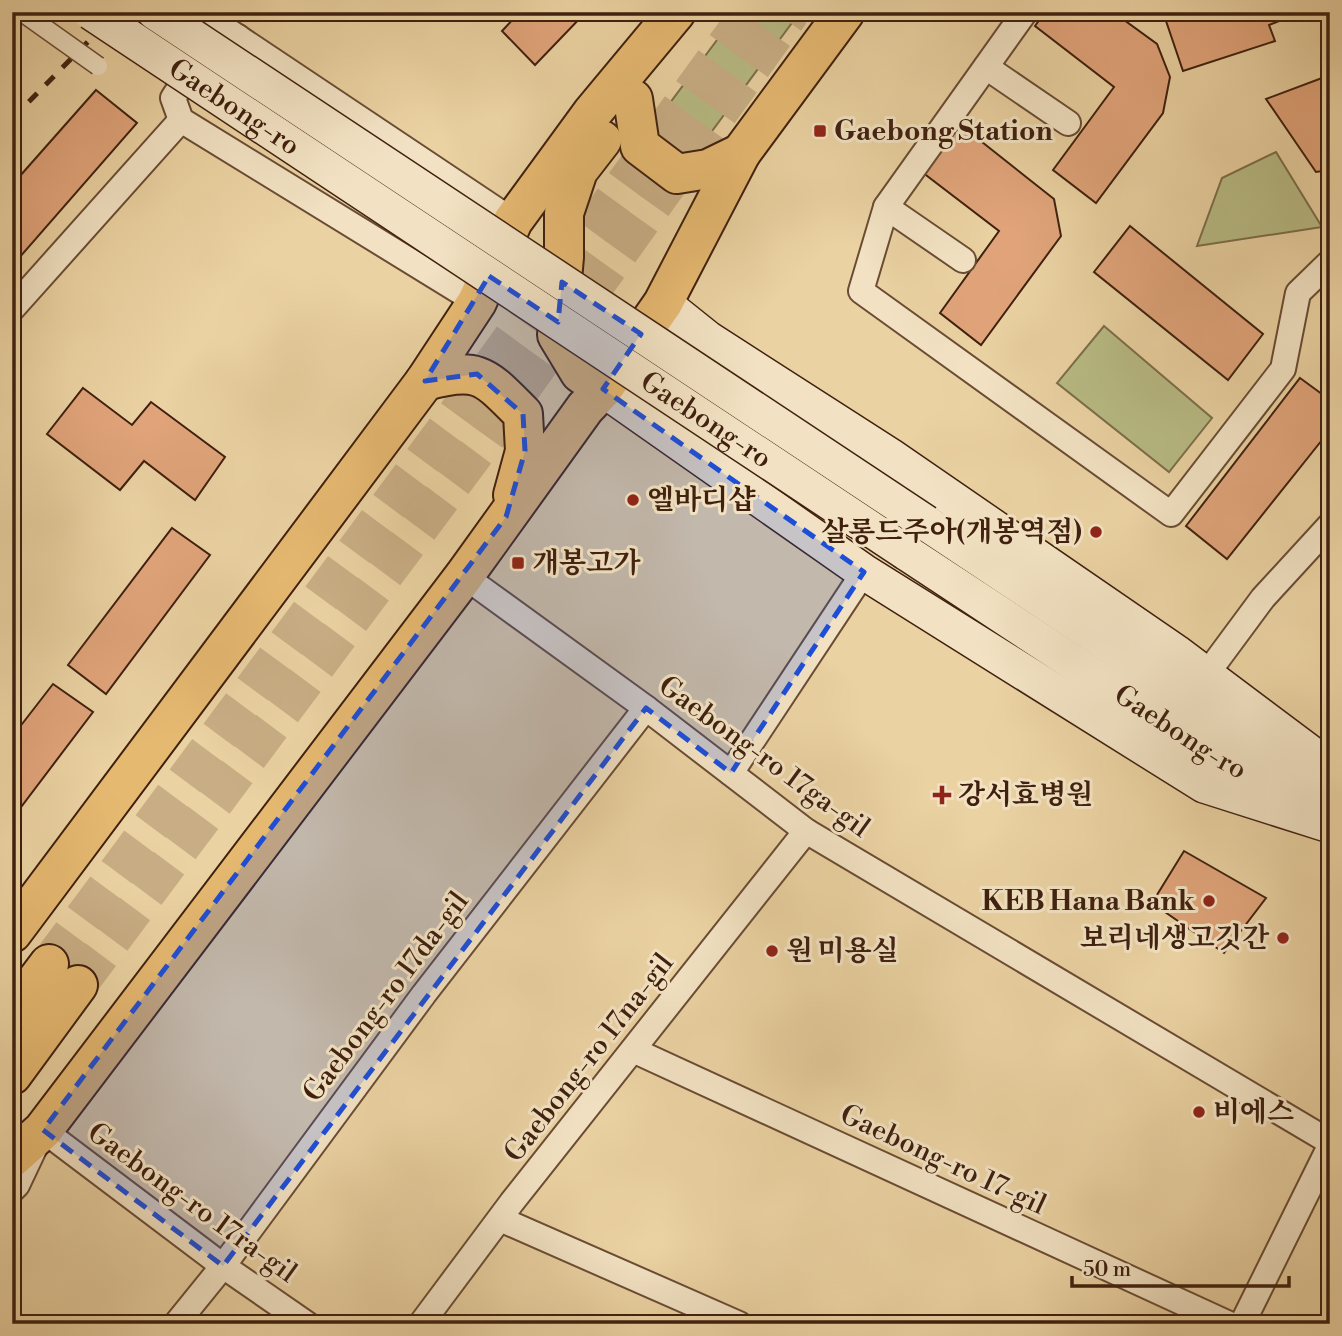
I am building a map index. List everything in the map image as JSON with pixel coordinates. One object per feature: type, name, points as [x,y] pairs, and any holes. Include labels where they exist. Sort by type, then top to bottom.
[{"type":"main road","name":"Gaebong-ro","points":[[91,12],[1217,757],[1330,817]]},
{"type":"main road","name":"Gaebong-ro","points":[[155,12],[926,523],[1196,686],[1330,807]]},
{"type":"main road","points":[[12,933],[425,382],[477,302],[513,221],[592,113],[676,12]]},
{"type":"main road","points":[[697,12],[578,171],[564,213],[564,257],[557,335],[580,373],[864,572],[1204,785],[1330,825]]},
{"type":"main road","points":[[12,1158],[43,1130],[464,576],[585,408],[603,389],[663,303],[741,153],[845,12]]},
{"type":"main road","points":[[633,99],[640,146],[677,174],[708,169],[741,153]]},
{"type":"main road","points":[[663,303],[708,339],[901,464],[1196,686],[1330,768]]},
{"type":"main road","points":[[425,382],[449,375],[477,374],[494,385],[523,414],[525,452],[506,517]]},
{"type":"main road","points":[[12,1013],[63,975],[12,1074]]},
{"type":"street","points":[[22,12],[98,66]]},
{"type":"street","points":[[1025,12],[886,207],[861,291],[1171,514],[1283,369],[1298,293],[1330,262]]},
{"type":"street","points":[[212,20],[513,221]]},
{"type":"street","points":[[238,37],[205,49],[173,98],[181,120],[477,302]]},
{"type":"street","points":[[986,67],[1068,123]]},
{"type":"street","points":[[12,309],[181,120]]},
{"type":"street","points":[[886,207],[962,260]]},
{"type":"street","points":[[1196,686],[1263,598],[1330,526]]},
{"type":"street","points":[[731,773],[864,572]]},
{"type":"street","name":"Gaebong-ro 17ga-gil","points":[[464,576],[646,708],[806,831],[1330,1144]]},
{"type":"street","name":"Gaebong-ro 17da-gil","points":[[176,1324],[223,1266],[424,994],[646,708]]},
{"type":"street","name":"Gaebong-ro 17na-gil","points":[[421,1324],[500,1219],[806,831]]},
{"type":"street","name":"Gaebong-ro 17-gil","points":[[633,1050],[1229,1324]]},
{"type":"street","points":[[12,1190],[17,1185],[43,1130]]},
{"type":"street","name":"Gaebong-ro 17ra-gil","points":[[43,1130],[223,1266],[307,1324]]},
{"type":"street","points":[[1242,1324],[1330,1144]]},
{"type":"street","points":[[500,1219],[739,1324]]},
{"type":"highlighted area","points":[[489,276],[558,322],[562,282],[641,334],[603,389],[864,572],[731,773],[646,708],[223,1266],[43,1130],[506,517],[525,451],[523,414],[477,374],[425,381]]},
{"type":"green space","points":[[738,12],[800,12],[701,146],[686,155],[673,154],[656,136],[658,119]]},
{"type":"green space","points":[[1276,152],[1322,227],[1197,246],[1222,178]]},
{"type":"green space","points":[[1104,326],[1212,418],[1169,472],[1057,383]]},
{"type":"building","points":[[520,12],[586,12],[535,65],[502,31]]},
{"type":"building","points":[[1045,12],[1113,12],[1157,44],[1170,77],[1163,113],[1096,203],[1053,170],[1114,87],[1035,26]]},
{"type":"building","points":[[1193,12],[1302,12],[1269,25],[1275,41],[1183,71],[1166,21]]},
{"type":"building","points":[[1330,75],[1330,170],[1316,172],[1266,99]]},
{"type":"building","points":[[96,90],[137,123],[12,266],[12,185]]},
{"type":"building","points":[[958,123],[1054,199],[1061,236],[981,345],[940,313],[999,231],[922,172]]},
{"type":"building","points":[[1130,226],[1263,334],[1228,380],[1094,272]]},
{"type":"building","points":[[1330,283],[1330,315],[1321,286]]},
{"type":"building","points":[[1300,378],[1330,400],[1330,430],[1227,559],[1186,526]]},
{"type":"building","points":[[83,388],[132,425],[151,402],[225,457],[195,500],[144,461],[120,490],[47,434]]},
{"type":"building","points":[[172,528],[210,555],[106,694],[68,665]]},
{"type":"building","points":[[53,684],[93,712],[12,819],[12,737]]},
{"type":"building","name":"KEB Hana Bank","points":[[1184,851],[1266,898],[1224,953],[1152,903]]},
{"type":"tunnel","points":[[49,964],[448,426],[750,12]]},
{"type":"tunnel","points":[[78,985],[479,448],[791,12]]},
{"type":"railway","points":[[12,40],[38,12]]},
{"type":"railway","points":[[12,119],[117,12]]},
{"type":"place","name":"Gaebong Station","points":[[820,131]]},
{"type":"place","name":"엘바디샵","points":[[633,500]]},
{"type":"place","name":"살롱드주아(개봉역점)","points":[[1096,532]]},
{"type":"place","name":"개봉고가","points":[[518,563]]},
{"type":"place","name":"강서효병원","points":[[942,795]]},
{"type":"place","name":"KEB Hana Bank","points":[[1209,901]]},
{"type":"place","name":"보리네생고깃간","points":[[1283,938]]},
{"type":"place","name":"원 미용실","points":[[772,951]]},
{"type":"place","name":"비에스","points":[[1199,1112]]}]
